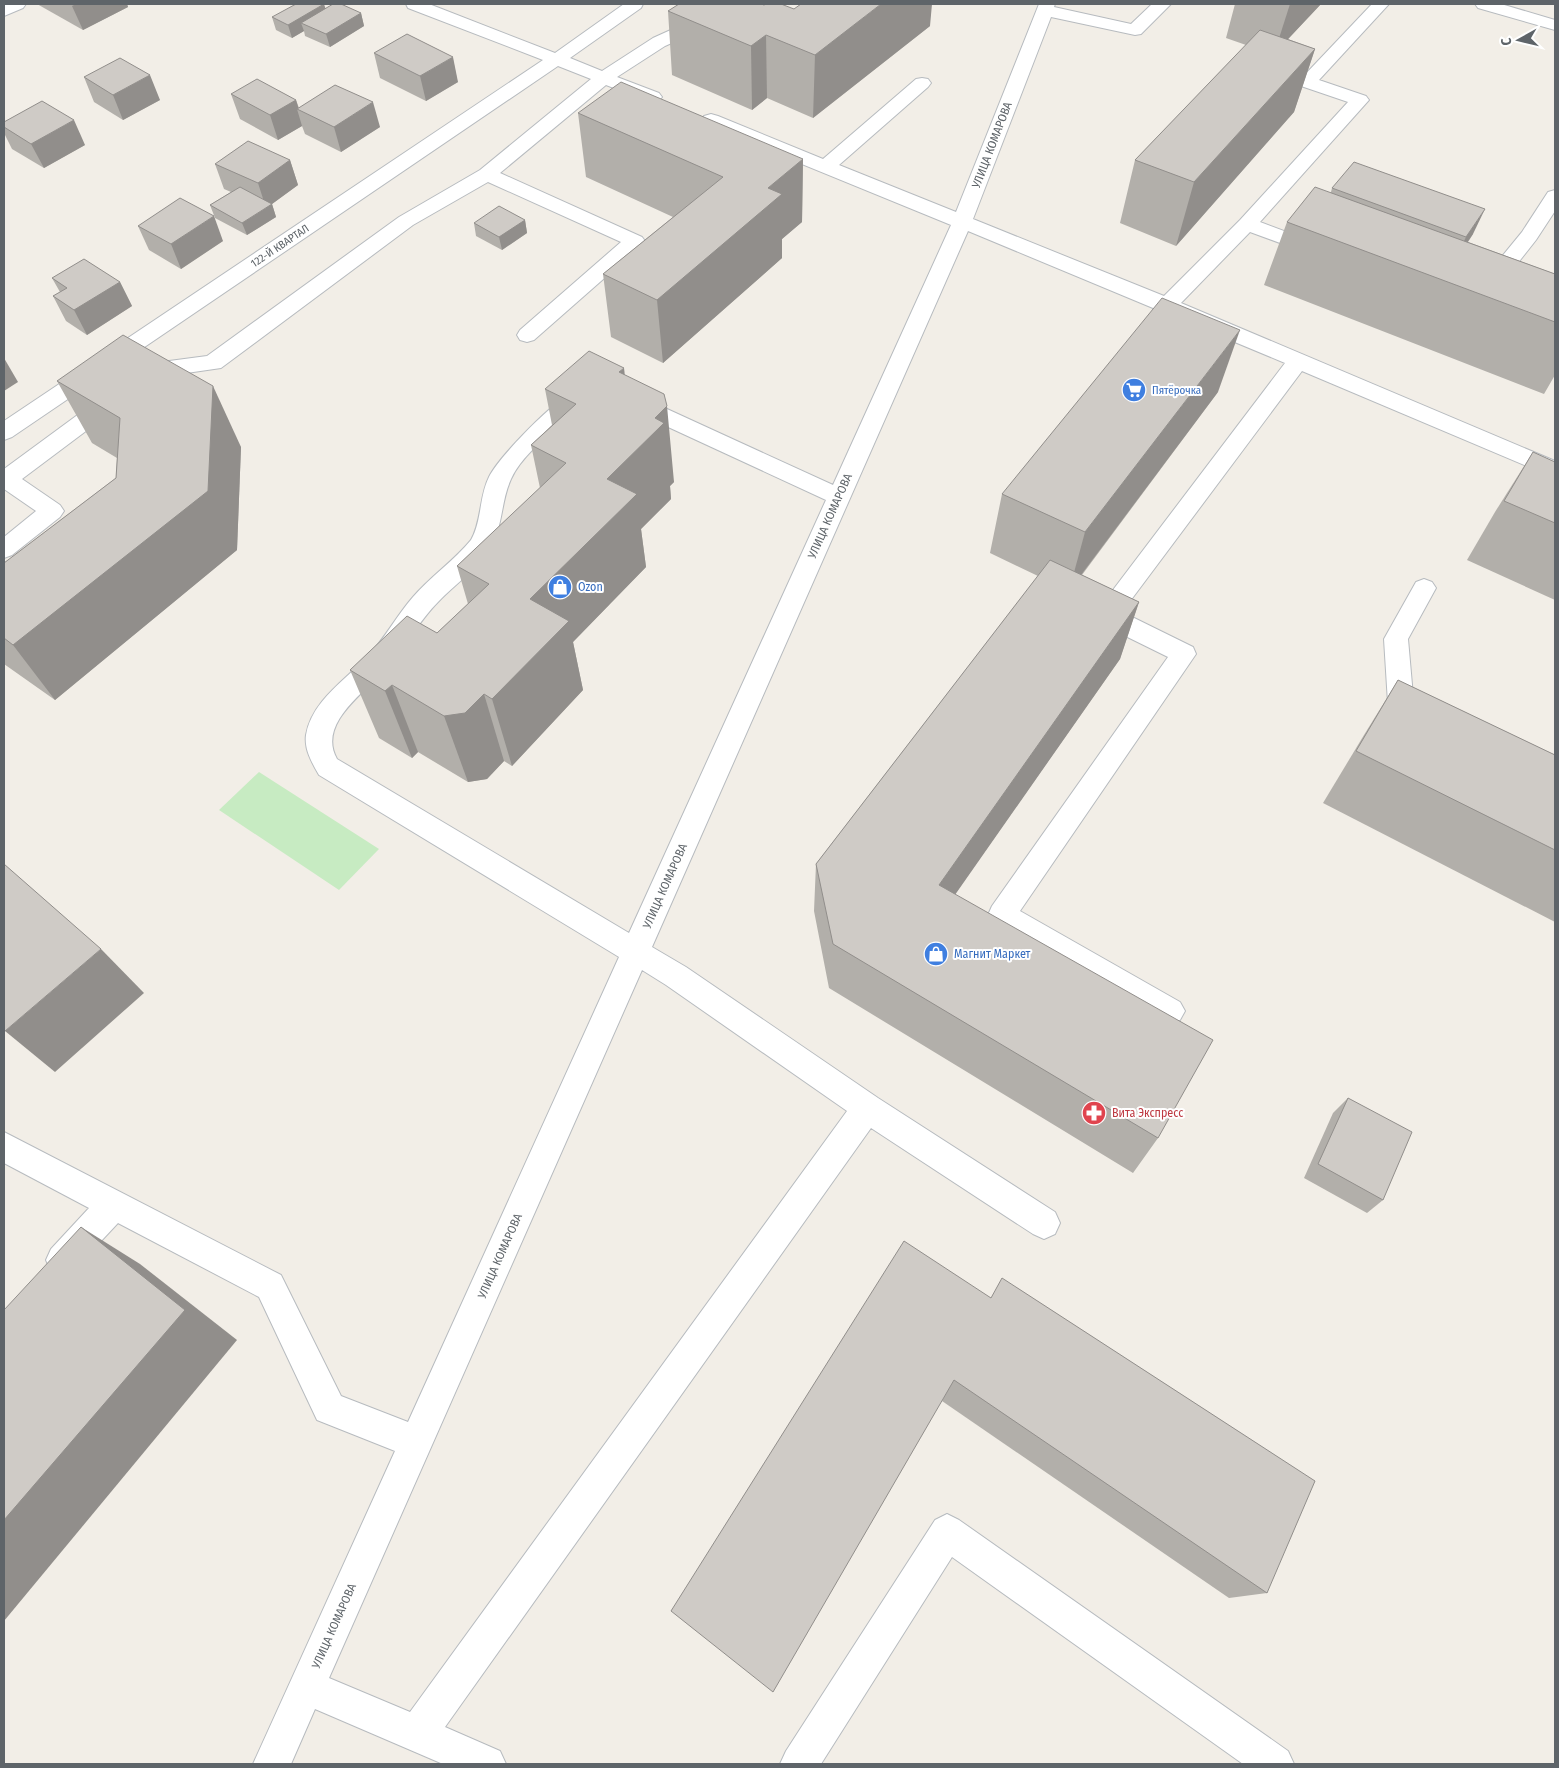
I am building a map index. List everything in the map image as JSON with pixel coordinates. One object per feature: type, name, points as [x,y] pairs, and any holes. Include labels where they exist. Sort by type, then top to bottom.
[{"type":"street","points":[[4,11],[17,4]]},
{"type":"street","points":[[414,4],[669,103]]},
{"type":"street","name":"122-Й КВАРТАЛ","points":[[4,432],[557,59],[635,4]]},
{"type":"street","points":[[4,549],[52,511],[6,479],[154,370],[213,363],[406,221],[487,174],[605,77],[659,42],[701,22],[726,4]]},
{"type":"street","points":[[1046,7],[1135,30],[1162,4]]},
{"type":"street","points":[[1167,305],[1247,224],[1360,100],[1308,82],[1381,4]]},
{"type":"street","points":[[1484,4],[1555,25]]},
{"type":"street","name":"УЛИЦА КОМАРОВА","points":[[272,1764],[962,222],[1046,7]]},
{"type":"street","points":[[701,22],[720,26]]},
{"type":"street","points":[[825,167],[922,83]]},
{"type":"street","points":[[696,115],[1167,305],[1555,470]]},
{"type":"street","points":[[487,174],[634,241],[527,335]]},
{"type":"street","points":[[1470,299],[1478,300],[1529,236],[1555,196]]},
{"type":"street","points":[[1247,224],[1338,258]]},
{"type":"street","points":[[1170,1011],[1002,915],[1184,654],[1106,615],[1298,360]]},
{"type":"street","points":[[839,497],[618,394],[608,393],[584,396],[574,401],[511,461],[497,485],[486,531],[479,546],[422,603],[377,663],[333,706],[320,728],[319,746],[322,757],[328,767],[676,976],[867,1108],[1044,1223]]},
{"type":"street","points":[[1419,732],[1402,724],[1396,639],[1424,588]]},
{"type":"street","points":[[417,1734],[867,1108]]},
{"type":"street","points":[[4,1147],[270,1286],[329,1408],[416,1442]]},
{"type":"street","points":[[43,1280],[114,1204]]},
{"type":"street","points":[[800,1764],[947,1532],[1275,1764]]},
{"type":"street","points":[[307,1687],[486,1764]]},
{"type":"green space","points":[[259,772],[379,849],[339,890],[219,810]]},
{"type":"building","points":[[296,4],[324,4],[288,25],[272,17]]},
{"type":"building","points":[[333,4],[341,4],[361,13],[326,34],[301,23]]},
{"type":"building","points":[[679,4],[781,4],[794,9],[801,4],[881,4],[815,55],[766,35],[751,46],[668,11]]},
{"type":"building","points":[[1260,30],[1315,49],[1194,182],[1135,160]]},
{"type":"building","points":[[407,34],[453,57],[420,76],[374,53]]},
{"type":"building","points":[[120,58],[150,75],[113,95],[84,77]]},
{"type":"building","points":[[257,79],[296,100],[270,115],[231,94]]},
{"type":"building","points":[[621,82],[803,159],[768,188],[782,194],[657,300],[603,274],[723,177],[578,113]]},
{"type":"building","points":[[335,85],[373,102],[334,127],[297,109]]},
{"type":"building","points":[[42,101],[74,120],[31,144],[4,127],[4,122]]},
{"type":"building","points":[[248,141],[290,160],[258,183],[215,164]]},
{"type":"building","points":[[1354,162],[1485,209],[1466,237],[1332,188]]},
{"type":"building","points":[[240,187],[272,204],[242,223],[210,205]]},
{"type":"building","points":[[1315,187],[1555,274],[1555,322],[1287,222]]},
{"type":"building","points":[[180,198],[214,216],[171,244],[138,226]]},
{"type":"building","points":[[499,206],[525,220],[499,237],[474,223]]},
{"type":"building","points":[[84,259],[120,282],[74,310],[53,296],[67,288],[52,278]]},
{"type":"building","points":[[1162,298],[1240,330],[1085,532],[1002,494]]},
{"type":"building","points":[[123,335],[213,386],[208,491],[13,645],[4,638],[4,563],[116,478],[120,418],[57,381]]},
{"type":"building","points":[[589,351],[624,368],[619,372],[664,394],[667,406],[655,418],[664,423],[607,479],[637,494],[530,599],[569,621],[492,699],[484,694],[465,713],[444,716],[392,685],[385,691],[350,670],[407,616],[437,633],[489,584],[457,566],[566,463],[531,445],[576,404],[545,389]]},
{"type":"building","points":[[1533,452],[1555,462],[1555,523],[1504,501]]},
{"type":"building","points":[[1050,560],[1139,602],[939,885],[1213,1040],[1158,1138],[833,944],[816,864]]},
{"type":"building","points":[[1398,680],[1555,755],[1555,850],[1356,751]]},
{"type":"building","points":[[4,864],[101,949],[5,1031],[4,1030]]},
{"type":"building","points":[[1348,1098],[1412,1132],[1383,1200],[1318,1164]]},
{"type":"building","points":[[81,1227],[185,1310],[4,1520],[4,1310]]},
{"type":"building","points":[[904,1241],[991,1298],[1002,1278],[1315,1481],[1267,1593],[954,1380],[773,1692],[671,1611]]},
{"type":"place","name":"Пятёрочка","points":[[1134,390]]},
{"type":"place","name":"Ozon","points":[[560,587]]},
{"type":"place","name":"Магнит Маркет","points":[[936,954]]},
{"type":"place","name":"Вита Экспресс","points":[[1094,1113]]}]
